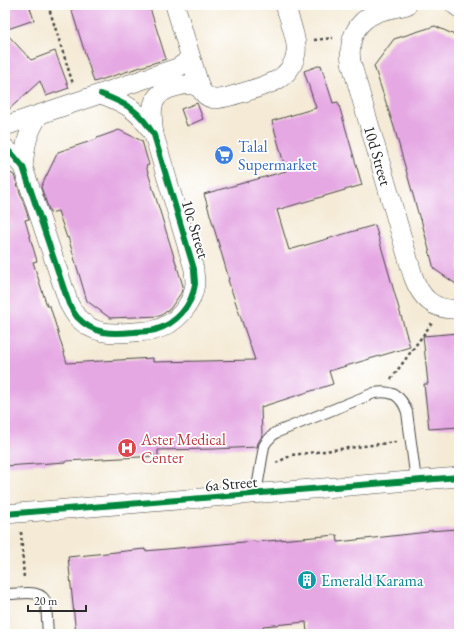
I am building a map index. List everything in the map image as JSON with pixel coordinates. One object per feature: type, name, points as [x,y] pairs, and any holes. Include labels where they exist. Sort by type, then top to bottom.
[{"type":"street","points":[[175,5],[200,88],[208,97],[214,99],[220,99],[277,80],[286,74],[296,53],[296,42],[285,5]]},
{"type":"street","points":[[353,35],[367,18],[376,13],[406,5]]},
{"type":"street","points":[[455,5],[459,8]]},
{"type":"street","name":"10d Street","points":[[353,35],[350,48],[350,62],[413,276],[417,287],[423,296],[432,304],[451,309]]},
{"type":"street","points":[[5,126],[177,68],[185,63],[190,56]]},
{"type":"street","name":"10c Street","points":[[5,148],[23,167],[69,304],[76,316],[87,326],[100,331],[115,334],[154,330],[176,320],[186,309],[192,296],[195,283],[194,269],[154,135],[151,117],[152,108],[160,93],[168,88],[190,84],[200,88]]},
{"type":"street","name":"10c Street","points":[[101,94],[127,105],[138,113],[147,123],[154,135]]},
{"type":"street","name":"10c Street","points":[[23,167],[24,152],[28,134],[39,115]]},
{"type":"street","name":"6a Street","points":[[12,514],[459,477]]},
{"type":"lane","points":[[256,494],[264,446],[275,433],[374,393],[381,392],[390,392],[398,397],[404,404],[407,412],[416,481]]},
{"type":"lane","points":[[5,596],[9,594],[25,593],[39,594],[45,600],[48,634]]},
{"type":"path","points":[[48,5],[79,101]]},
{"type":"path","points":[[296,42],[353,35]]},
{"type":"path","points":[[381,392],[451,309]]},
{"type":"path","points":[[259,471],[292,455],[410,440]]},
{"type":"path","points":[[12,514],[25,593]]},
{"type":"building","points":[[5,5],[29,5],[34,20],[5,30]]},
{"type":"building","points":[[70,5],[149,5],[166,59],[94,82]]},
{"type":"building","points":[[435,26],[459,37],[459,286],[434,269],[394,127],[374,66],[394,39]]},
{"type":"building","points":[[5,32],[31,60],[55,51],[69,88],[46,96],[40,81],[5,113]]},
{"type":"building","points":[[321,65],[333,103],[338,102],[362,185],[277,210],[289,250],[375,225],[410,347],[329,371],[333,384],[261,407],[262,436],[257,447],[158,450],[158,456],[5,466],[5,170],[14,175],[29,219],[25,220],[37,261],[33,262],[47,306],[50,306],[67,363],[153,358],[153,362],[255,360],[228,280],[229,279],[204,194],[286,171],[272,121],[316,108],[304,71]]},
{"type":"building","points":[[197,103],[203,119],[187,126],[181,109]]},
{"type":"building","points":[[119,130],[142,141],[149,165],[146,166],[183,286],[181,293],[170,309],[160,316],[110,318],[87,301],[68,237],[67,238],[58,211],[50,213],[41,187],[58,152]]},
{"type":"building","points":[[459,333],[459,427],[429,429],[424,384],[428,384],[423,336]]},
{"type":"building","points":[[459,529],[459,634],[307,634],[306,622],[263,626],[264,634],[76,634],[68,557],[145,549],[145,551],[337,535],[338,542],[428,531]]},
{"type":"cycle path","points":[[5,148],[23,167],[69,304],[77,317],[83,323],[96,330],[110,333],[152,331],[163,327],[176,319],[187,307],[195,284],[194,269],[154,135],[143,119],[132,109],[101,94]]},
{"type":"cycle path","points":[[5,514],[459,477]]},
{"type":"place","name":"Talal Supermarket","points":[[224,155]]},
{"type":"place","name":"Aster Medical Center","points":[[127,448]]},
{"type":"place","name":"Emerald Karama","points":[[307,580]]}]
